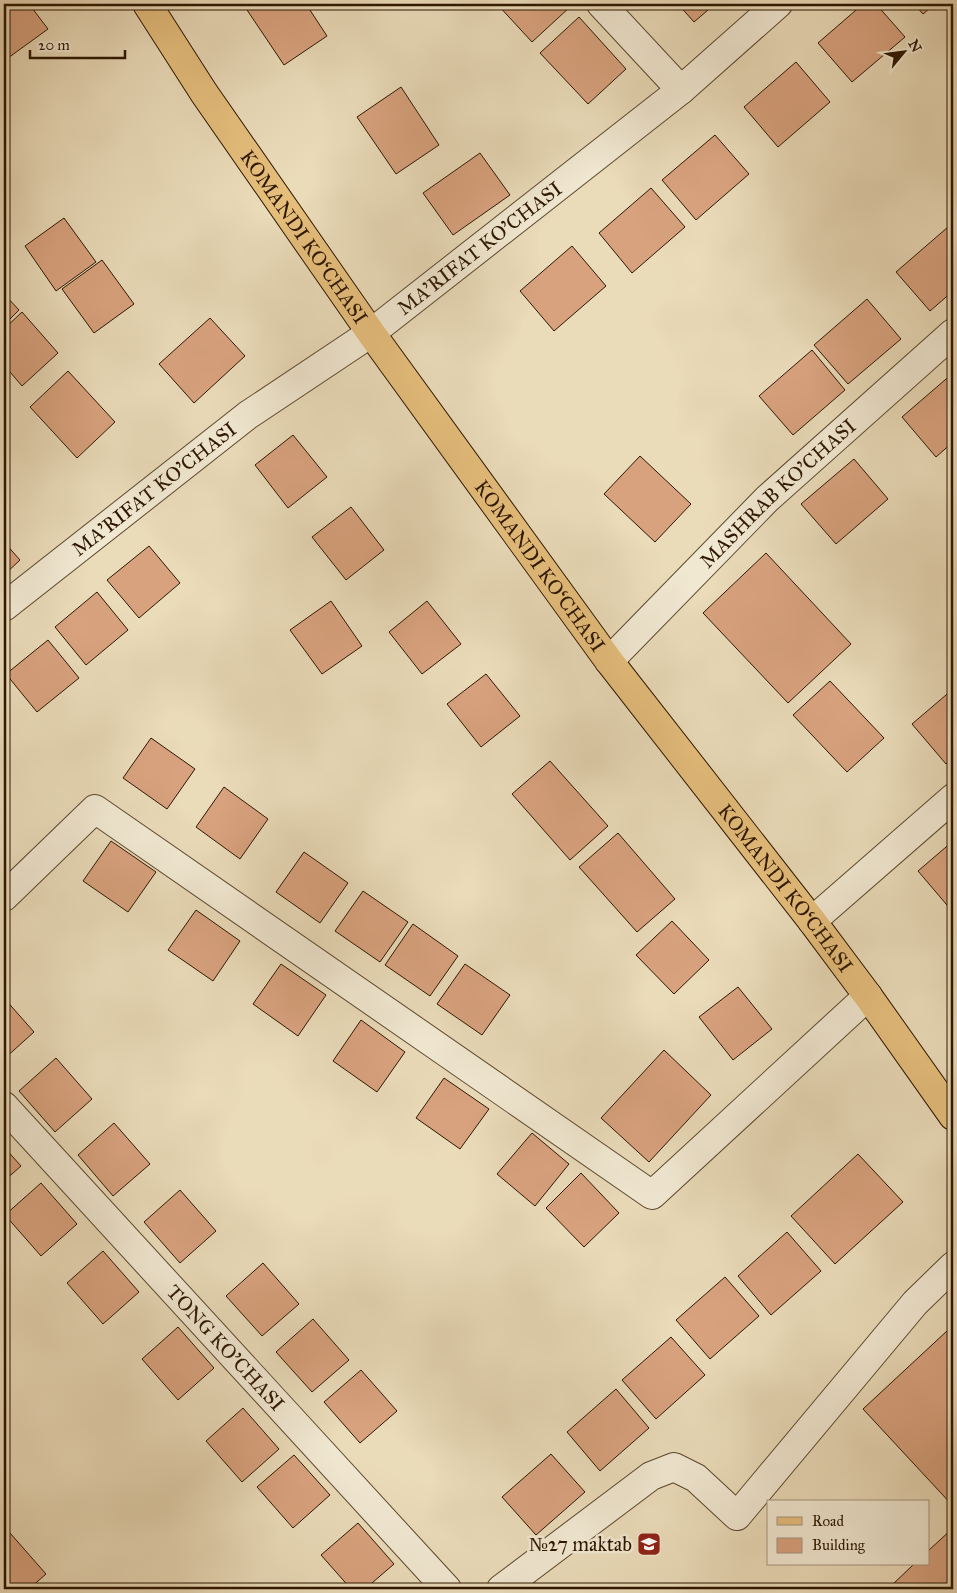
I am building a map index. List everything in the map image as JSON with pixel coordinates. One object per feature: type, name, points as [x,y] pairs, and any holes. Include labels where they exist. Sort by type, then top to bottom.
[{"type":"main road","name":"KOMANDI KO‘CHASI","points":[[147,4],[204,94],[371,333],[609,661],[812,921],[953,1116]]},
{"type":"street","points":[[602,4],[681,90]]},
{"type":"street","name":"MA'RIFAT KO'CHASI","points":[[4,607],[248,416],[371,333],[681,90],[778,4]]},
{"type":"street","name":"MASHRAB KO'CHASI","points":[[609,661],[767,499],[953,333]]},
{"type":"street","points":[[812,921],[953,798]]},
{"type":"street","points":[[4,897],[95,808],[652,1195],[868,996]]},
{"type":"street","name":"TONG KO'CHASI","points":[[4,1106],[447,1589]]},
{"type":"street","points":[[501,1589],[651,1476],[674,1467],[696,1478],[737,1516],[915,1303],[953,1266]]},
{"type":"building","points":[[4,4],[29,4],[48,29],[8,58],[4,52]]},
{"type":"building","points":[[250,4],[306,4],[327,36],[284,65],[245,7]]},
{"type":"building","points":[[497,4],[568,4],[570,7],[532,42]]},
{"type":"building","points":[[678,4],[715,4],[694,22]]},
{"type":"building","points":[[863,4],[876,4],[905,37],[852,82],[818,43]]},
{"type":"building","points":[[914,4],[935,4],[923,14]]},
{"type":"building","points":[[579,17],[626,69],[588,104],[540,53]]},
{"type":"building","points":[[796,62],[830,102],[778,147],[744,107]]},
{"type":"building","points":[[401,87],[439,145],[396,174],[357,117]]},
{"type":"building","points":[[715,135],[749,174],[696,220],[662,180]]},
{"type":"building","points":[[480,153],[510,195],[453,235],[423,193]]},
{"type":"building","points":[[651,188],[685,227],[632,273],[599,233]]},
{"type":"building","points":[[64,218],[96,262],[56,291],[25,246]]},
{"type":"building","points":[[948,227],[953,232],[953,291],[930,311],[896,272]]},
{"type":"building","points":[[572,246],[606,286],[554,331],[520,291]]},
{"type":"building","points":[[102,260],[134,304],[94,333],[62,289]]},
{"type":"building","points":[[4,294],[19,310],[4,325]]},
{"type":"building","points":[[867,299],[901,339],[848,384],[814,345]]},
{"type":"building","points":[[22,312],[58,353],[22,386],[4,365],[4,329]]},
{"type":"building","points":[[210,318],[245,356],[194,403],[159,364]]},
{"type":"building","points":[[812,350],[845,390],[793,435],[759,396]]},
{"type":"building","points":[[68,371],[115,422],[77,458],[30,407]]},
{"type":"building","points":[[953,373],[953,442],[936,457],[902,417]]},
{"type":"building","points":[[293,435],[327,477],[288,508],[255,465]]},
{"type":"building","points":[[640,456],[691,504],[655,542],[604,494]]},
{"type":"building","points":[[854,459],[888,499],[836,544],[801,504]]},
{"type":"building","points":[[351,507],[384,550],[346,580],[312,537]]},
{"type":"building","points":[[4,542],[20,560],[4,575]]},
{"type":"building","points":[[149,546],[180,583],[139,618],[107,580]]},
{"type":"building","points":[[766,553],[851,644],[788,703],[703,613]]},
{"type":"building","points":[[97,592],[128,630],[86,665],[55,627]]},
{"type":"building","points":[[331,601],[362,646],[322,674],[290,630]]},
{"type":"building","points":[[427,601],[461,644],[422,674],[389,632]]},
{"type":"building","points":[[48,640],[79,678],[37,712],[6,674]]},
{"type":"building","points":[[486,674],[520,716],[481,747],[447,704]]},
{"type":"building","points":[[830,681],[884,738],[847,772],[793,715]]},
{"type":"building","points":[[953,689],[953,758],[946,764],[912,724]]},
{"type":"building","points":[[151,738],[195,769],[167,809],[123,778]]},
{"type":"building","points":[[550,761],[608,826],[570,860],[512,794]]},
{"type":"building","points":[[224,787],[268,819],[240,859],[196,827]]},
{"type":"building","points":[[618,833],[675,899],[637,932],[579,867]]},
{"type":"building","points":[[111,841],[156,872],[128,912],[83,881]]},
{"type":"building","points":[[953,841],[953,909],[952,911],[918,871]]},
{"type":"building","points":[[304,852],[348,883],[320,923],[276,892]]},
{"type":"building","points":[[363,891],[408,922],[380,962],[335,931]]},
{"type":"building","points":[[196,910],[240,941],[213,981],[168,950]]},
{"type":"building","points":[[672,921],[709,960],[674,994],[636,955]]},
{"type":"building","points":[[413,924],[458,956],[430,996],[385,965]]},
{"type":"building","points":[[281,964],[326,995],[298,1036],[253,1004]]},
{"type":"building","points":[[465,964],[510,995],[482,1035],[437,1004]]},
{"type":"building","points":[[738,987],[772,1029],[733,1060],[699,1017]]},
{"type":"building","points":[[4,998],[34,1032],[4,1059]]},
{"type":"building","points":[[361,1020],[405,1052],[377,1092],[333,1061]]},
{"type":"building","points":[[664,1050],[711,1095],[649,1162],[601,1118]]},
{"type":"building","points":[[56,1058],[92,1099],[55,1132],[19,1091]]},
{"type":"building","points":[[444,1078],[489,1109],[460,1149],[416,1118]]},
{"type":"building","points":[[114,1123],[150,1164],[113,1196],[78,1155]]},
{"type":"building","points":[[532,1133],[569,1164],[535,1206],[497,1174]]},
{"type":"building","points":[[4,1147],[21,1166],[4,1181]]},
{"type":"building","points":[[858,1154],[903,1202],[835,1264],[791,1216]]},
{"type":"building","points":[[581,1173],[619,1213],[584,1247],[546,1208]]},
{"type":"building","points":[[41,1183],[77,1224],[41,1256],[5,1215]]},
{"type":"building","points":[[180,1190],[216,1231],[180,1263],[144,1222]]},
{"type":"building","points":[[787,1232],[821,1271],[771,1315],[738,1276]]},
{"type":"building","points":[[103,1251],[139,1292],[103,1324],[67,1283]]},
{"type":"building","points":[[263,1263],[299,1304],[262,1336],[226,1296]]},
{"type":"building","points":[[725,1277],[759,1316],[710,1359],[676,1320]]},
{"type":"building","points":[[313,1319],[349,1360],[312,1392],[276,1352]]},
{"type":"building","points":[[178,1327],[214,1368],[178,1400],[142,1359]]},
{"type":"building","points":[[948,1330],[953,1336],[953,1506],[863,1409]]},
{"type":"building","points":[[671,1337],[705,1375],[656,1419],[622,1380]]},
{"type":"building","points":[[361,1370],[397,1411],[360,1443],[324,1402]]},
{"type":"building","points":[[616,1389],[649,1428],[600,1471],[567,1432]]},
{"type":"building","points":[[243,1408],[279,1449],[242,1482],[206,1441]]},
{"type":"building","points":[[551,1454],[585,1492],[536,1535],[502,1497]]},
{"type":"building","points":[[294,1455],[330,1495],[293,1528],[257,1487]]},
{"type":"building","points":[[358,1523],[394,1564],[365,1589],[351,1589],[321,1555]]},
{"type":"building","points":[[953,1528],[953,1589],[895,1589],[891,1586],[912,1566],[930,1566],[930,1549]]},
{"type":"building","points":[[10,1533],[46,1574],[29,1589],[4,1589],[4,1539]]},
{"type":"place","name":"№27 maktab","points":[[649,1544]]}]
